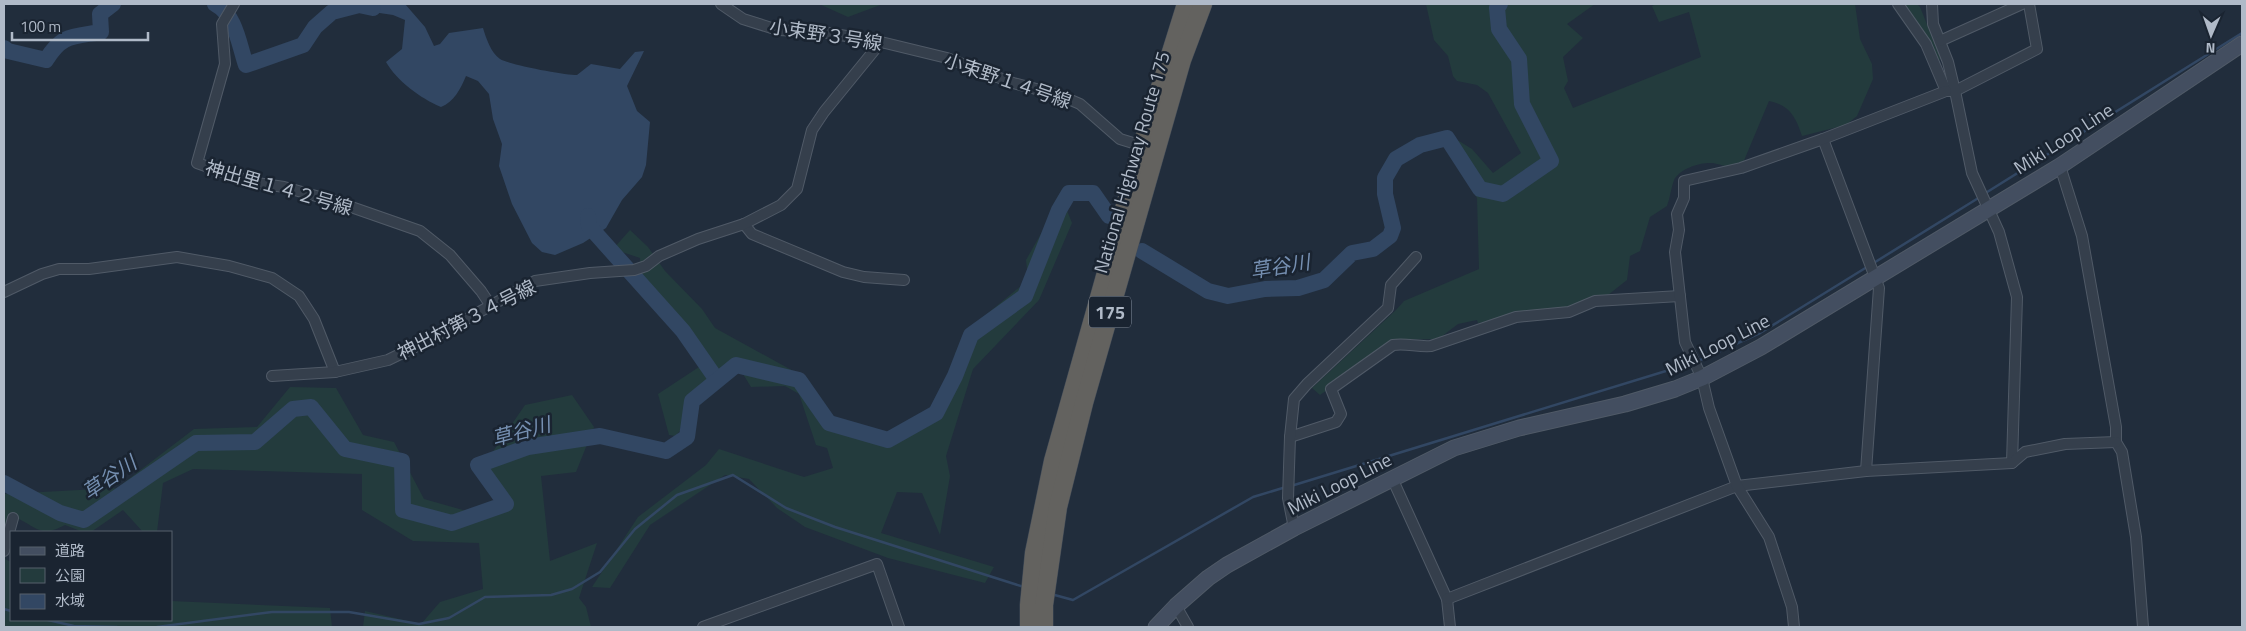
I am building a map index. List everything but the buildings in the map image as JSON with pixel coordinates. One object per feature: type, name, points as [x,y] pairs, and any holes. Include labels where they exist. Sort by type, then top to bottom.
[{"type":"highway","name":"National Highway Route 175","points":[[1044,627],[1045,595],[1058,507],[1186,4]]},
{"type":"highway","name":"National Highway Route 175","points":[[1029,627],[1034,553],[1053,462],[1149,148],[1203,4]]},
{"type":"main road","name":"Miki Loop Line","points":[[1156,627],[1176,606],[1208,578],[1227,565],[1294,528],[1454,448],[1518,428],[1625,404],[1675,389],[1702,378],[1761,347],[2060,166],[2242,44]]},
{"type":"street","name":"小束野３号線","points":[[721,4],[743,18],[778,30],[823,32],[881,42],[935,55]]},
{"type":"street","points":[[1898,4],[1926,44],[1951,91]]},
{"type":"street","points":[[1932,4],[1933,24],[1940,42],[1972,173],[1999,232],[2017,297],[2012,463]]},
{"type":"street","points":[[1940,42],[2022,4]]},
{"type":"street","points":[[1794,627],[1792,607],[1769,538],[1738,486],[1709,408],[1702,378],[1686,342],[1674,252],[1679,230],[1677,214],[1684,198],[1684,181],[1741,168],[1823,139],[1951,91],[2037,49],[2028,4]]},
{"type":"street","name":"神出里１４２号線","points":[[234,5],[222,24],[225,64],[197,163],[251,182],[284,187],[334,201],[420,231],[450,255],[481,291],[491,306]]},
{"type":"street","name":"神出村第３４号線","points":[[272,376],[335,372],[388,360],[427,342],[535,281],[590,273],[630,270],[646,266],[659,256],[698,239],[744,224],[781,205],[797,189],[812,130],[824,112],[881,42]]},
{"type":"street","name":"小束野１４号線","points":[[935,55],[1013,83],[1059,95],[1080,104],[1120,138],[1149,148]]},
{"type":"street","points":[[1823,139],[1879,288],[1866,472]]},
{"type":"street","points":[[2060,166],[2082,236],[2116,427],[2116,442],[2122,452],[2136,537],[2143,627]]},
{"type":"street","points":[[744,224],[752,234],[843,272],[864,277],[904,280]]},
{"type":"street","points":[[4,292],[42,274],[59,270],[89,269],[177,257],[229,266],[272,278],[299,296],[314,319],[335,372]]},
{"type":"street","points":[[1294,528],[1288,498],[1290,437],[1294,399],[1307,384],[1388,308],[1390,285],[1416,257]]},
{"type":"street","points":[[1290,437],[1336,422],[1340,414],[1332,389],[1393,345],[1404,343],[1418,347],[1430,346],[1516,317],[1569,312],[1595,301],[1680,296]]},
{"type":"street","points":[[1447,598],[1738,486],[1866,472],[2012,463],[2026,452],[2065,444],[2116,442]]},
{"type":"street","points":[[1392,478],[1447,598],[1450,627]]},
{"type":"street","points":[[4,550],[13,518]]},
{"type":"street","points":[[703,627],[877,564],[899,627]]},
{"type":"street","points":[[1176,606],[1188,627]]},
{"type":"green space","points":[[819,4],[883,4],[848,17]]},
{"type":"green space","points":[[1426,4],[1595,4],[1567,24],[1583,38],[1563,57],[1568,81],[1564,88],[1573,108],[1701,57],[1689,12],[1659,22],[1652,6],[1657,4],[1855,4],[1860,39],[1872,64],[1873,79],[1857,116],[1846,125],[1802,136],[1791,113],[1782,106],[1769,101],[1743,163],[1731,166],[1713,163],[1703,164],[1681,172],[1674,180],[1667,206],[1650,217],[1640,251],[1630,256],[1627,280],[1608,295],[1567,309],[1478,323],[1477,320],[1458,324],[1441,337],[1434,339],[1398,340],[1320,395],[1312,388],[1404,301],[1479,269],[1477,198],[1437,135],[1446,133],[1472,149],[1493,173],[1521,153],[1488,93],[1477,85],[1457,81],[1453,76],[1448,56],[1434,40]]},
{"type":"green space","points":[[1904,4],[1917,4],[1920,7],[1941,59],[1936,62]]},
{"type":"green space","points":[[1066,208],[1072,223],[1039,300],[973,369],[946,456],[950,476],[940,535],[922,493],[897,492],[881,533],[994,567],[985,583],[888,558],[805,527],[777,508],[749,479],[725,475],[650,525],[610,588],[592,587],[638,517],[706,465],[719,449],[804,477],[833,468],[827,448],[816,445],[799,394],[785,386],[751,387],[738,366],[706,390],[693,393],[684,411],[680,431],[675,436],[669,435],[658,394],[699,367],[641,280],[640,258],[613,249],[630,230],[648,247],[665,271],[702,309],[715,328],[806,378],[820,418],[843,432],[878,442],[943,409],[956,387],[955,353],[970,328],[1028,280],[1026,260],[1055,209]]},
{"type":"green space","points":[[290,387],[336,388],[363,435],[394,442],[424,499],[470,512],[511,499],[483,466],[525,405],[572,395],[594,427],[576,472],[541,476],[550,561],[597,543],[579,598],[586,607],[591,627],[363,627],[365,611],[421,624],[440,602],[483,589],[479,543],[413,541],[362,510],[362,474],[193,469],[163,483],[157,531],[142,531],[123,510],[92,531],[80,531],[65,525],[51,531],[41,531],[19,519],[15,531],[10,531],[10,545],[5,559],[10,562],[10,621],[172,621],[172,601],[330,608],[332,627],[4,627],[4,494],[117,488],[194,429],[257,427]]},
{"type":"water","points":[[348,4],[405,4],[425,27],[434,46],[440,44],[449,33],[483,28],[491,49],[500,59],[526,67],[561,73],[577,75],[591,64],[620,69],[635,52],[644,51],[627,86],[637,111],[650,122],[646,165],[642,177],[622,200],[606,228],[583,243],[555,255],[542,252],[532,243],[512,204],[499,166],[502,144],[493,119],[489,94],[478,81],[466,76],[457,94],[446,105],[441,107],[425,99],[396,76],[386,62],[402,49],[405,20],[393,15],[353,9]]},
{"type":"waterway","name":"草谷川","points":[[4,48],[8,51],[46,60],[57,45],[63,41],[75,36],[101,32],[100,14],[113,4]]},
{"type":"waterway","name":"草谷川","points":[[215,4],[228,15],[236,31],[246,65],[303,45],[315,27],[332,12],[359,5],[373,8]]},
{"type":"waterway","name":"草谷川","points":[[1142,251],[1208,291],[1228,296],[1265,289],[1298,288],[1324,280],[1352,253],[1373,249],[1390,236],[1393,228],[1385,194],[1385,178],[1396,159],[1420,145],[1447,138],[1480,189],[1503,194],[1551,161],[1522,104],[1519,59],[1499,29],[1497,8],[1500,4]]},
{"type":"waterway","points":[[1984,194],[2242,33]]},
{"type":"waterway","name":"草谷川","points":[[4,483],[60,513],[84,520],[196,443],[255,442],[293,409],[311,407],[345,449],[402,461],[403,510],[452,523],[506,504],[478,465],[528,447],[600,436],[666,451],[687,437],[692,401],[736,365],[799,380],[829,423],[888,440],[936,413],[955,376],[971,335],[1025,296],[1059,210],[1069,193],[1093,193],[1109,216]]},
{"type":"waterway","points":[[1872,264],[1980,197]]},
{"type":"waterway","name":"草谷川","points":[[588,216],[589,226],[683,331],[717,380]]},
{"type":"waterway","points":[[1698,361],[1760,333],[1867,267]]},
{"type":"waterway","points":[[1291,486],[1692,363]]},
{"type":"waterway","points":[[157,627],[272,612],[349,612],[419,624],[449,618],[485,597],[551,595],[572,589],[600,572],[635,529],[677,495],[733,475],[786,508],[835,527],[1024,587]]},
{"type":"waterway","points":[[1051,594],[1073,600],[1253,497],[1286,487]]},
{"type":"waterway","points":[[4,609],[10,611]]},
{"type":"waterway","points":[[52,621],[74,626],[117,627]]}]
